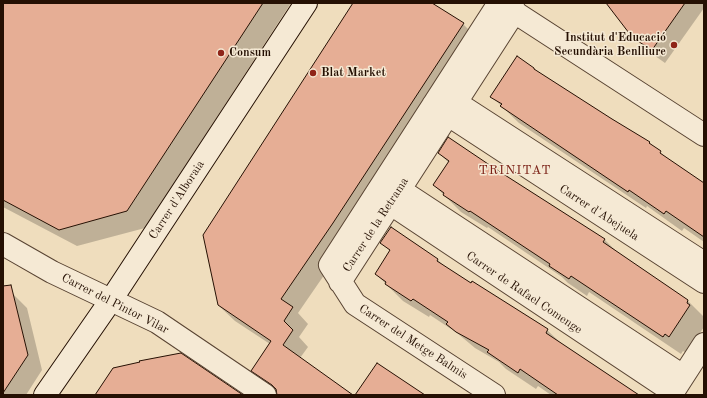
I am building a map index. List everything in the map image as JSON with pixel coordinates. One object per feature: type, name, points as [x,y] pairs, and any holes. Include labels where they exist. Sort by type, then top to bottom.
[{"type":"street","name":"Carrer d'Alboraia","points":[[45,395],[111,300],[306,3]]},
{"type":"street","name":"Carrer de la Retrama","points":[[340,282],[388,192],[505,6]]},
{"type":"street","points":[[505,6],[704,135]]},
{"type":"street","name":"Carrer d'Abejuela","points":[[444,104],[704,263]]},
{"type":"street","name":"Carrer d'Abejuela","points":[[444,104],[704,282]]},
{"type":"street","name":"Carrer de Rafael Comenge","points":[[388,192],[676,388]]},
{"type":"street","name":"Carrer del Pintor Vilar","points":[[3,244],[52,272],[157,322],[265,395]]},
{"type":"street","name":"Carrer del Metge Balmis","points":[[340,282],[355,304],[494,395]]},
{"type":"street","points":[[676,388],[704,344]]},
{"type":"building","points":[[3,3],[263,3],[127,211],[59,230],[3,200]]},
{"type":"building","points":[[353,3],[432,3],[464,23],[333,223],[281,299],[293,307],[284,321],[293,330],[283,345],[353,395],[277,395],[276,389],[272,385],[251,371],[271,341],[218,305],[203,235]]},
{"type":"building","points":[[606,3],[685,3],[652,50],[636,40],[629,33]]},
{"type":"building","points":[[517,56],[534,69],[650,142],[649,143],[661,151],[660,153],[704,183],[704,237],[666,211],[664,214],[629,190],[628,192],[500,106],[502,104],[490,97]]},
{"type":"building","points":[[448,137],[605,239],[603,242],[688,300],[687,303],[690,305],[669,337],[665,334],[663,337],[571,276],[569,279],[549,266],[550,264],[443,195],[444,193],[433,185],[449,161],[438,153]]},
{"type":"building","points":[[391,227],[438,259],[437,261],[471,283],[472,281],[548,329],[546,333],[639,395],[558,395],[520,369],[518,373],[487,352],[489,350],[456,332],[446,324],[448,322],[413,299],[411,301],[385,284],[386,282],[375,274],[390,250],[380,243]]},
{"type":"building","points":[[11,285],[28,355],[3,393],[3,286]]},
{"type":"building","points":[[181,353],[243,395],[95,395],[113,368],[140,362],[139,361]]},
{"type":"building","points":[[377,363],[425,395],[355,395]]},
{"type":"place","name":"Institut d'Educació Secundària Benlliure","points":[[674,45]]},
{"type":"place","name":"Consum","points":[[221,53]]},
{"type":"place","name":"Blat Market","points":[[313,73]]},
{"type":"district","name":"TRINITAT","points":[[515,171]]}]
